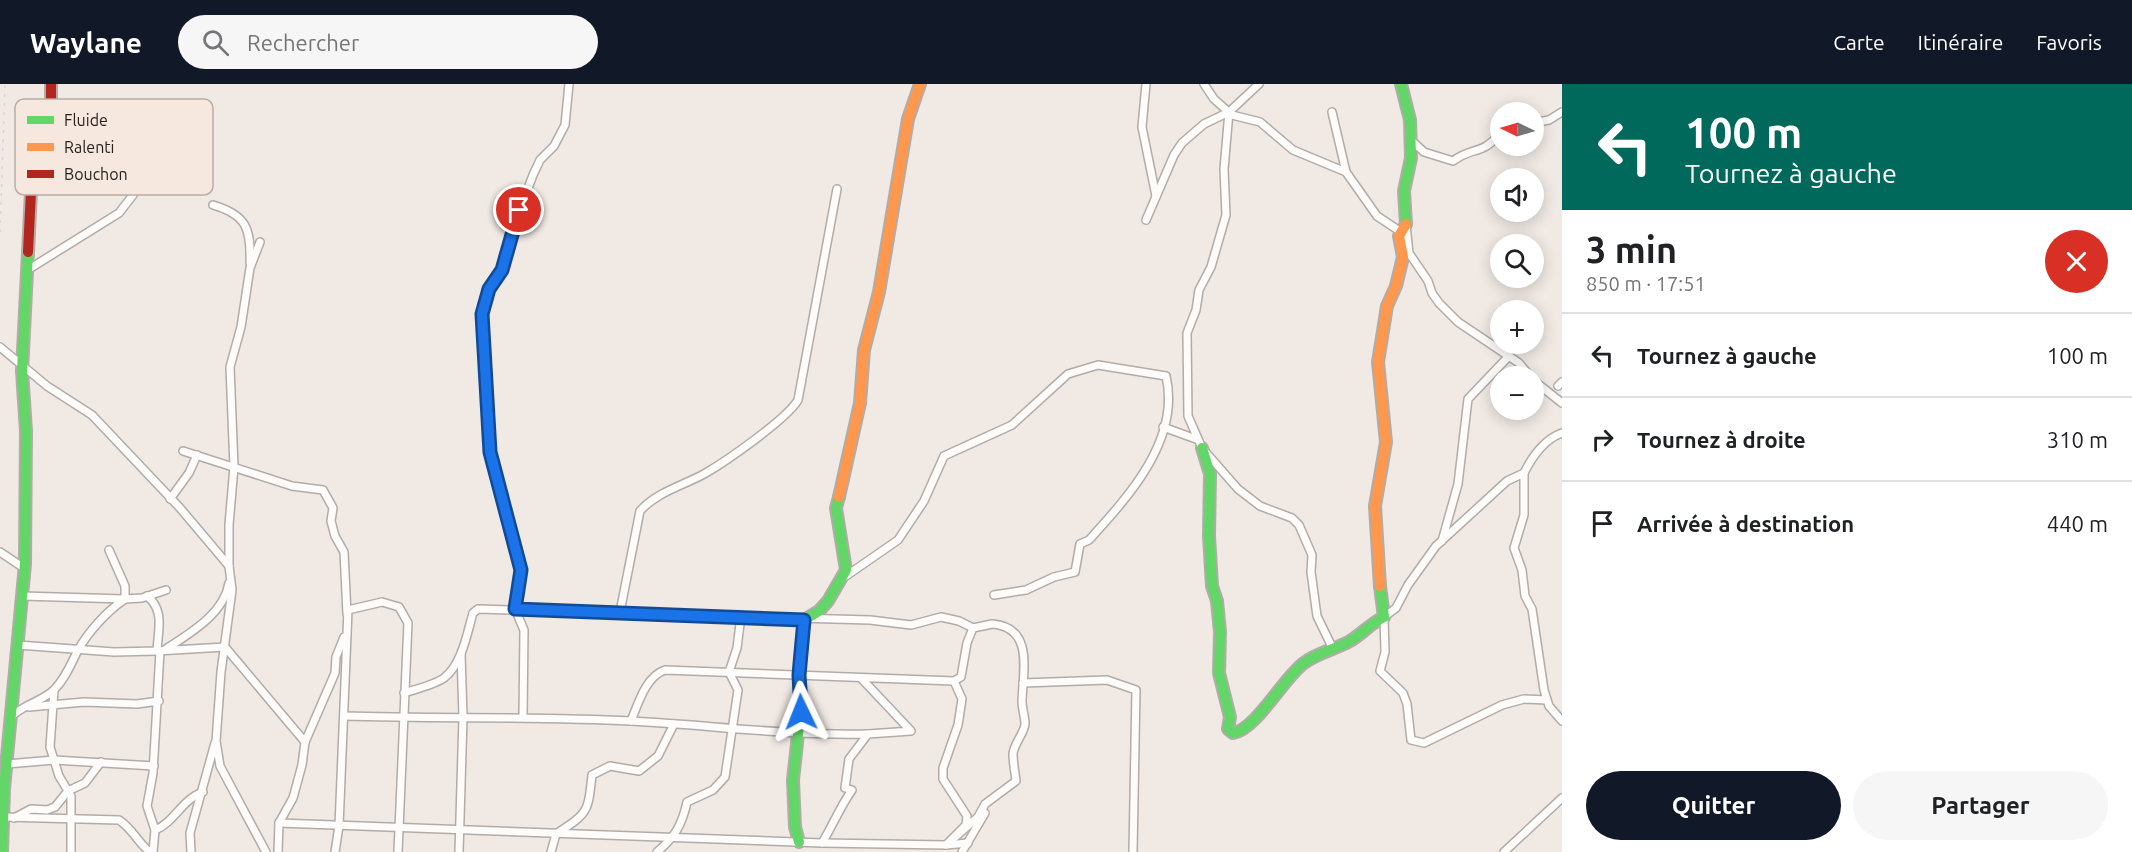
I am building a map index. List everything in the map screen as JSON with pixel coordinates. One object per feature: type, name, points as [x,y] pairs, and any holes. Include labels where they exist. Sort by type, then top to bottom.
[{"type":"street","points":[[524,717],[524,630],[515,609],[521,570],[490,452],[482,314],[489,289],[502,270],[519,210],[533,175],[540,160],[554,147],[565,125],[569,84]]},
{"type":"street","points":[[804,620],[819,610],[842,580],[846,570],[836,508],[858,413],[865,341],[879,292],[908,119],[920,84]]},
{"type":"street","points":[[1146,84],[1143,127],[1156,196]]},
{"type":"street","points":[[1204,84],[1214,99],[1232,115],[1260,122],[1293,150],[1346,172]]},
{"type":"street","points":[[1146,220],[1182,143],[1203,124],[1229,112],[1259,84]]},
{"type":"street","points":[[1401,84],[1410,120],[1411,140],[1411,158],[1404,190],[1403,258],[1396,286],[1387,306],[1378,362],[1386,442],[1376,506],[1385,652],[1380,671],[1403,693],[1407,704],[1411,740],[1424,743],[1502,705],[1524,699],[1547,700]]},
{"type":"street","points":[[1229,112],[1224,169],[1226,215],[1211,267],[1199,290],[1196,310],[1187,333],[1187,407],[1210,474],[1209,536],[1212,586],[1217,601],[1220,632],[1219,673],[1230,717],[1228,729],[1233,733],[1240,732],[1264,710],[1273,694],[1282,689],[1304,663],[1352,639],[1371,623],[1396,608],[1408,585],[1442,541],[1507,481],[1524,473]]},
{"type":"street","points":[[1332,112],[1346,172],[1377,216],[1403,228]]},
{"type":"street","points":[[1544,121],[1562,112]]},
{"type":"street","points":[[1411,140],[1424,152],[1452,161],[1462,153],[1485,148],[1490,143]]},
{"type":"street","points":[[620,612],[640,511],[649,501],[704,474],[746,446],[793,409],[798,400],[837,189]]},
{"type":"street","points":[[2,852],[9,818],[7,764],[24,568],[26,431],[22,364],[29,269],[31,195]]},
{"type":"street","points":[[29,269],[119,213],[134,195]]},
{"type":"street","points":[[191,852],[190,834],[216,741],[232,590],[228,566],[234,467],[230,367],[240,327],[250,268],[251,237],[244,223],[234,211],[213,205]]},
{"type":"street","points":[[1403,228],[1409,253],[1439,303],[1458,322],[1522,366]]},
{"type":"street","points":[[250,268],[260,242]]},
{"type":"street","points":[[0,346],[47,386],[92,415],[228,566]]},
{"type":"street","points":[[1442,541],[1458,484],[1468,399],[1509,356]]},
{"type":"street","points":[[842,580],[898,540],[924,501],[944,456],[1012,425],[1068,374],[1098,365],[1166,376],[1171,397],[1146,473],[1089,540],[1080,544],[1075,572],[1054,577],[1026,591],[1006,591],[994,596]]},
{"type":"street","points":[[1544,389],[1562,403]]},
{"type":"street","points":[[1162,427],[1199,444],[1238,489],[1260,506],[1292,518],[1299,525],[1312,555],[1311,572],[1317,616],[1332,647]]},
{"type":"street","points":[[1562,433],[1554,436],[1531,458],[1524,473],[1524,514],[1514,548],[1522,570],[1525,596],[1532,609],[1547,700],[1562,721]]},
{"type":"street","points":[[183,451],[292,486],[323,490],[333,508],[335,536],[344,552],[348,610],[339,826],[335,852]]},
{"type":"street","points":[[170,499],[189,473],[197,455]]},
{"type":"street","points":[[109,550],[125,586],[125,599]]},
{"type":"street","points":[[0,552],[24,568]]},
{"type":"street","points":[[160,651],[198,627],[214,612],[228,589],[230,576]]},
{"type":"street","points":[[22,596],[125,599],[166,590]]},
{"type":"street","points":[[9,818],[119,820],[130,827],[136,840],[152,852],[155,830],[147,806],[154,766],[160,651],[159,611],[156,603],[147,596]]},
{"type":"street","points":[[29,707],[54,690],[80,648],[113,607],[125,599]]},
{"type":"street","points":[[348,610],[382,602],[399,607],[404,614],[408,635],[398,852]]},
{"type":"street","points":[[404,693],[443,679],[461,653],[475,610],[515,609],[691,617],[741,616],[804,620],[870,620],[911,625],[941,617],[959,621],[973,628],[992,624],[1008,626],[1020,642],[1026,668],[1022,710],[1025,725],[1013,752],[1016,781],[985,804],[978,817],[946,845]]},
{"type":"street","points":[[278,852],[279,823],[292,798],[302,765],[305,742],[335,673],[336,657],[343,641],[348,610]]},
{"type":"street","points":[[657,852],[672,838],[682,824],[687,802],[713,790],[725,777],[734,730],[738,690],[729,672],[737,648],[741,616]]},
{"type":"street","points":[[799,842],[793,807],[796,732],[802,698],[799,675],[804,620]]},
{"type":"street","points":[[631,721],[645,688],[658,672],[672,669],[954,681],[961,677],[967,643],[973,628]]},
{"type":"street","points":[[18,645],[114,652],[225,647]]},
{"type":"street","points":[[225,647],[305,742]]},
{"type":"street","points":[[459,852],[464,717],[461,653]]},
{"type":"street","points":[[344,716],[524,717],[631,721],[734,730],[868,734],[911,731],[861,678]]},
{"type":"street","points":[[1023,682],[1107,680],[1136,690],[1133,852]]},
{"type":"street","points":[[946,845],[966,825],[967,816],[944,779],[943,768],[958,725],[962,699],[954,681]]},
{"type":"street","points":[[54,690],[50,747],[71,796],[71,852]]},
{"type":"street","points":[[11,717],[18,709],[29,707],[84,702],[137,704],[159,701]]},
{"type":"street","points":[[551,852],[556,834],[581,818],[589,805],[592,775],[610,766],[639,771],[658,756],[674,724]]},
{"type":"street","points":[[822,843],[836,822],[840,806],[852,790],[845,788],[849,759],[868,734]]},
{"type":"street","points":[[216,741],[220,766],[266,852]]},
{"type":"street","points":[[7,764],[54,760],[83,764],[101,762],[112,765],[154,766]]},
{"type":"street","points":[[9,818],[30,810],[47,810],[55,807],[68,791],[85,783],[101,762]]},
{"type":"street","points":[[155,830],[164,827],[195,795],[203,792]]},
{"type":"street","points":[[1503,852],[1562,798]]},
{"type":"street","points":[[962,852],[991,800]]},
{"type":"street","points":[[1550,809],[1562,810]]},
{"type":"street","points":[[279,823],[822,843],[946,845],[968,843]]},
{"type":"railway","points":[[0,232],[5,84]]},
{"type":"traffic: fast","points":[[1401,84],[1410,120],[1411,158],[1404,191],[1406,224]]},
{"type":"traffic: fast","points":[[2,852],[4,789],[25,564],[26,431],[22,371],[28,252]]},
{"type":"traffic: fast","points":[[1202,448],[1210,474],[1209,536],[1212,586],[1217,601],[1220,632],[1219,673],[1230,717],[1228,729],[1233,733],[1251,723],[1304,663],[1350,641],[1384,617],[1380,586]]},
{"type":"traffic: fast","points":[[799,842],[795,827],[793,780],[802,698],[799,675],[804,620],[819,611],[828,601],[846,570],[836,508],[839,497]]},
{"type":"traffic: slow","points":[[839,497],[860,403],[864,350],[879,292],[908,119],[920,84]]},
{"type":"traffic: slow","points":[[1380,586],[1375,506],[1386,442],[1378,362],[1387,306],[1396,286],[1403,257],[1399,236],[1406,224]]},
{"type":"traffic: jam","points":[[51,84],[51,99]]},
{"type":"traffic: jam","points":[[28,252],[31,195]]},
{"type":"route","points":[[519,210],[502,270],[489,289],[482,314],[490,452],[510,520],[521,570],[521,584],[515,609],[804,620],[799,675],[801,712]]}]
